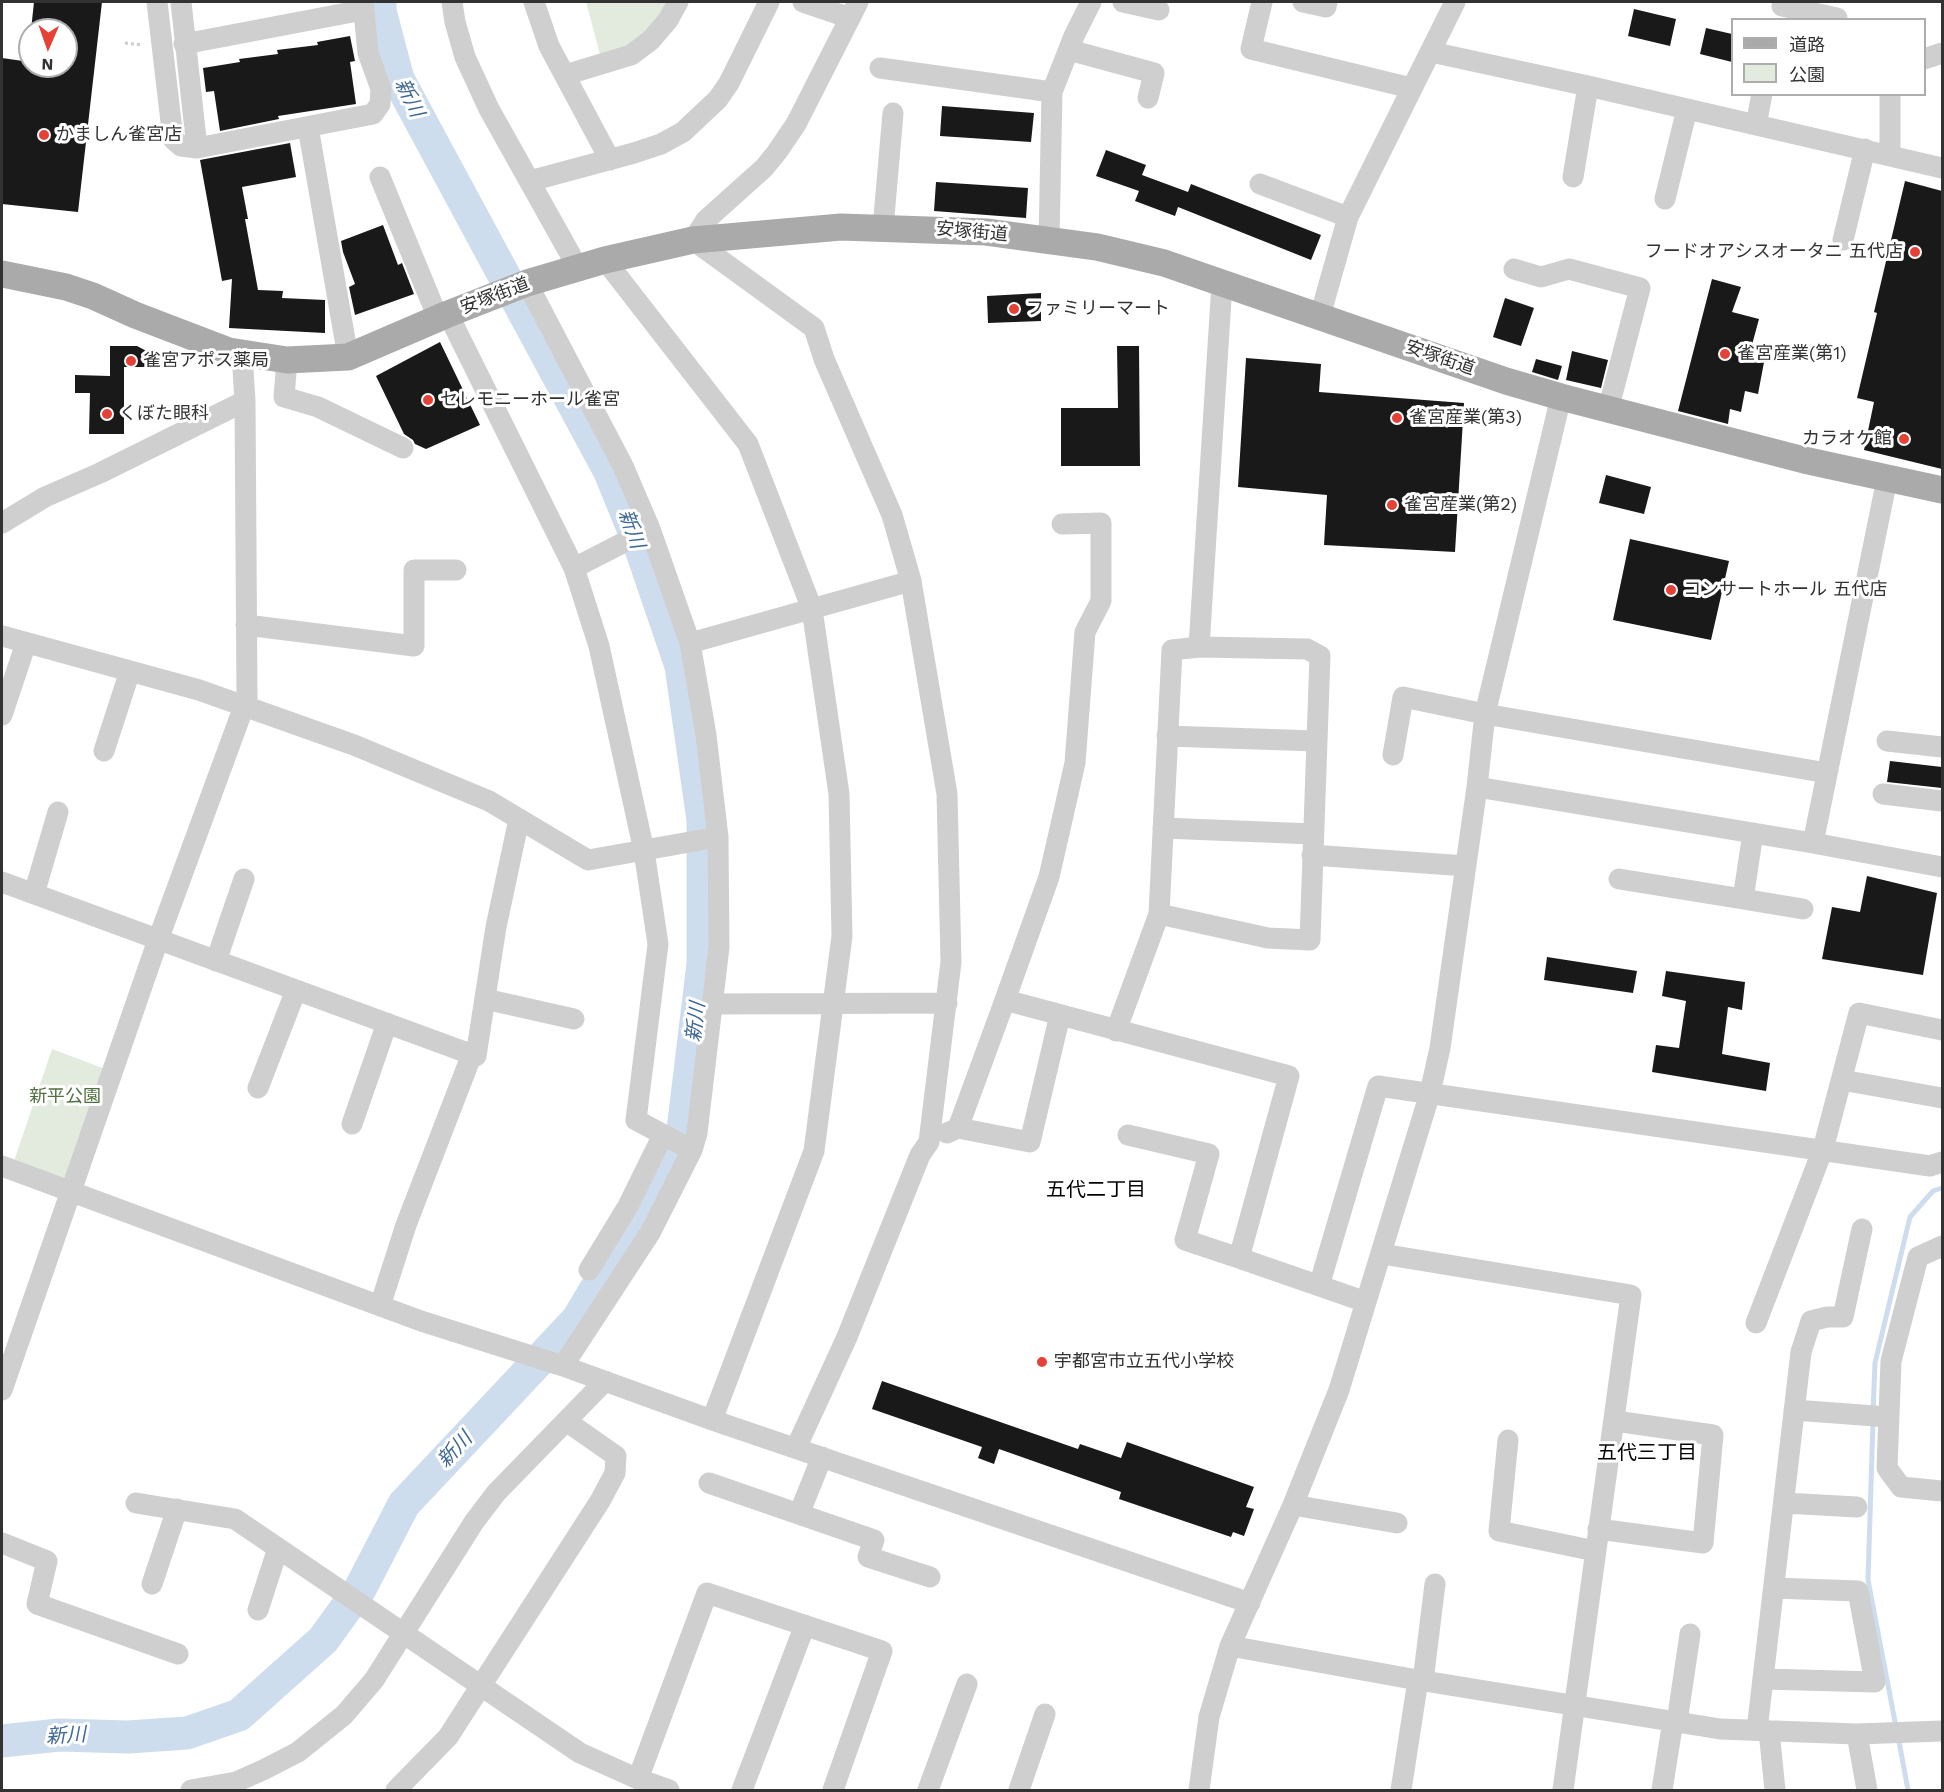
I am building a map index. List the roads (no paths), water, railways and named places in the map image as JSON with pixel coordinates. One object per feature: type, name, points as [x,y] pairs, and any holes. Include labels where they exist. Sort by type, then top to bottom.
[{"type":"main road","name":"安塚街道","points":[[2,274],[66,287],[209,344],[242,354],[287,360],[348,357],[443,316],[516,288],[605,260],[693,240],[841,227],[986,231],[1097,248],[1164,263],[1506,381],[1608,410],[1803,460],[1942,490]]},
{"type":"street","points":[[157,2],[173,139],[181,146],[197,148],[373,114],[380,104],[381,89],[368,53],[363,6],[184,44]]},
{"type":"street","points":[[181,2],[197,148]]},
{"type":"street","points":[[452,2],[454,22],[465,57],[489,109],[578,268]]},
{"type":"street","points":[[534,2],[549,46],[610,160]]},
{"type":"street","points":[[565,75],[631,55],[651,40],[668,20],[678,2]]},
{"type":"street","points":[[530,181],[643,150],[683,132],[718,99],[729,83],[769,2]]},
{"type":"street","points":[[796,1448],[847,1336],[920,1155],[929,1142],[951,962],[947,794],[911,581],[892,515],[824,359],[814,328],[693,240],[706,220],[764,168],[777,152],[796,124],[854,10],[803,2]]},
{"type":"street","points":[[1049,241],[1052,92],[1068,50],[1091,2]]},
{"type":"street","points":[[1123,2],[1159,10]]},
{"type":"street","points":[[1262,2],[1251,49],[1411,88]]},
{"type":"street","points":[[1303,2],[1326,7],[1327,2]]},
{"type":"street","points":[[1320,316],[1348,217],[1455,2]]},
{"type":"street","points":[[1781,9],[1837,18]]},
{"type":"street","points":[[1068,50],[1154,73],[1148,98]]},
{"type":"street","points":[[1431,52],[1942,168]]},
{"type":"street","points":[[1926,58],[1942,53]]},
{"type":"street","points":[[880,68],[1052,92]]},
{"type":"street","points":[[1573,177],[1588,86]]},
{"type":"street","points":[[1756,124],[1762,96]]},
{"type":"street","points":[[1890,96],[1890,155]]},
{"type":"street","points":[[1665,200],[1686,109]]},
{"type":"street","points":[[883,228],[893,113]]},
{"type":"street","points":[[308,127],[348,357]]},
{"type":"street","points":[[1843,240],[1864,149]]},
{"type":"street","points":[[380,177],[443,316],[574,568],[599,646],[644,851],[658,944],[636,1120],[678,1142]]},
{"type":"street","points":[[1260,184],[1348,217]]},
{"type":"street","points":[[605,260],[748,444],[812,609],[841,812],[842,936],[814,1151],[712,1420]]},
{"type":"street","points":[[1514,269],[1541,277],[1569,269],[1640,288],[1608,410]]},
{"type":"street","points":[[1199,647],[1222,283]]},
{"type":"street","points":[[516,288],[623,466],[640,534],[690,643],[706,735],[706,839],[719,947],[697,1133],[678,1142],[628,1206],[589,1270]]},
{"type":"street","points":[[2,1390],[158,940],[247,698],[245,401],[242,354]]},
{"type":"street","points":[[287,360],[284,397],[318,407],[403,448]]},
{"type":"street","points":[[1199,1791],[1209,1717],[1230,1646],[1293,1505],[1339,1390],[1430,1093],[1440,1048],[1477,787],[1485,714],[1561,397]]},
{"type":"street","points":[[2,523],[45,496],[100,473],[245,401]]},
{"type":"street","points":[[1813,843],[1887,478]]},
{"type":"street","points":[[958,1128],[1049,877],[1075,763],[1085,632],[1101,601],[1101,524],[1062,524]]},
{"type":"street","points":[[574,568],[640,534]]},
{"type":"street","points":[[246,625],[414,646],[414,570],[456,570]]},
{"type":"street","points":[[690,643],[911,581]]},
{"type":"street","points":[[2,636],[199,690],[354,745],[489,801],[588,860],[706,839]]},
{"type":"street","points":[[2,715],[26,643]]},
{"type":"street","points":[[1116,1031],[1159,914],[1172,650],[1199,647],[1307,650],[1320,656],[1310,940],[1268,938],[1159,914]]},
{"type":"street","points":[[104,751],[130,671]]},
{"type":"street","points":[[1393,755],[1403,697],[1485,714],[1827,772]]},
{"type":"street","points":[[1167,736],[1316,741]]},
{"type":"street","points":[[1887,741],[1942,747]]},
{"type":"street","points":[[1477,787],[1942,867]]},
{"type":"street","points":[[1883,794],[1942,801]]},
{"type":"street","points":[[34,894],[58,812]]},
{"type":"street","points":[[2,882],[476,1056],[496,927],[519,819]]},
{"type":"street","points":[[1163,828],[1313,834]]},
{"type":"street","points":[[1743,899],[1754,833]]},
{"type":"street","points":[[1312,855],[1466,866]]},
{"type":"street","points":[[216,961],[244,879]]},
{"type":"street","points":[[1619,879],[1803,909]]},
{"type":"street","points":[[258,1088],[296,990]]},
{"type":"street","points":[[485,999],[574,1018]]},
{"type":"street","points":[[1005,999],[1116,1031],[1289,1076],[1239,1258]]},
{"type":"street","points":[[712,1004],[947,1003]]},
{"type":"street","points":[[1756,1323],[1823,1149],[1859,1013],[1942,1030]]},
{"type":"street","points":[[929,1142],[958,1128],[1030,1142],[1060,1015]]},
{"type":"street","points":[[352,1124],[387,1023]]},
{"type":"street","points":[[380,1306],[406,1225],[472,1054]]},
{"type":"street","points":[[1842,1080],[1942,1098]]},
{"type":"street","points":[[1319,1286],[1378,1086],[1930,1166],[1942,1162]]},
{"type":"street","points":[[1128,1135],[1209,1154],[1185,1240],[1366,1302]]},
{"type":"street","points":[[556,1364],[650,1233],[678,1142]]},
{"type":"street","points":[[2,1166],[380,1306],[556,1364],[712,1420],[1250,1603]]},
{"type":"street","points":[[1775,1791],[1763,1730],[1764,1679],[1801,1352],[1811,1321],[1827,1317],[1843,1317],[1862,1229]]},
{"type":"street","points":[[1942,1246],[1918,1257],[1891,1361],[1887,1468],[1901,1487],[1942,1491]]},
{"type":"street","points":[[1382,1254],[1631,1295],[1563,1791]]},
{"type":"street","points":[[191,1791],[236,1786],[298,1752],[344,1714],[374,1680],[474,1522],[496,1492],[606,1382]]},
{"type":"street","points":[[1794,1410],[1889,1417]]},
{"type":"street","points":[[396,1791],[448,1737],[600,1501],[615,1473],[616,1456],[566,1421]]},
{"type":"street","points":[[1598,1529],[1703,1543],[1713,1435],[1615,1421]]},
{"type":"street","points":[[1508,1440],[1499,1531],[1595,1551]]},
{"type":"street","points":[[799,1514],[822,1457]]},
{"type":"street","points":[[709,1483],[874,1540],[868,1557],[930,1577]]},
{"type":"street","points":[[136,1503],[235,1519],[580,1753],[669,1791]]},
{"type":"street","points":[[1784,1503],[1857,1507]]},
{"type":"street","points":[[1293,1505],[1397,1523]]},
{"type":"street","points":[[152,1584],[177,1509]]},
{"type":"street","points":[[2,1543],[47,1561],[37,1604],[178,1654]]},
{"type":"street","points":[[258,1610],[278,1548]]},
{"type":"street","points":[[1423,1681],[1435,1584]]},
{"type":"street","points":[[1764,1679],[1875,1682],[1858,1591],[1774,1588]]},
{"type":"street","points":[[638,1779],[707,1593],[882,1651],[833,1791]]},
{"type":"street","points":[[742,1791],[805,1625]]},
{"type":"street","points":[[1662,1791],[1690,1634]]},
{"type":"street","points":[[1230,1646],[1423,1681],[1720,1729],[1857,1734],[1942,1731]]},
{"type":"street","points":[[1401,1791],[1418,1680],[1423,1681]]},
{"type":"street","points":[[928,1791],[967,1684]]},
{"type":"street","points":[[1019,1791],[1045,1714]]},
{"type":"street","points":[[1857,1734],[1867,1791]]},
{"type":"waterway","name":"新川","points":[[2,1741],[59,1735],[128,1737],[187,1733],[239,1715],[323,1640],[360,1589],[404,1504],[578,1319],[657,1186],[683,1130],[703,964],[703,820],[681,666],[640,546],[610,472],[398,79],[380,11],[380,2]]},
{"type":"waterway","points":[[1873,1412],[1875,1363],[1910,1217],[1933,1191],[1942,1188]]},
{"type":"waterway","points":[[1873,1421],[1868,1580],[1896,1727]]},
{"type":"waterway","points":[[1898,1736],[1908,1790]]},
{"type":"place","name":"かましん雀宮店","points":[[44,135]]},
{"type":"place","name":"フードオアシスオータニ 五代店","points":[[1915,252]]},
{"type":"place","name":"ファミリーマート","points":[[1014,309]]},
{"type":"place","name":"雀宮産業(第1)","points":[[1725,354]]},
{"type":"place","name":"雀宮アポス薬局","points":[[131,361]]},
{"type":"place","name":"セレモニーホール雀宮","points":[[428,400]]},
{"type":"place","name":"くぼた眼科","points":[[107,414]]},
{"type":"place","name":"雀宮産業(第3)","points":[[1397,418]]},
{"type":"place","name":"カラオケ館","points":[[1904,439]]},
{"type":"place","name":"雀宮産業(第2)","points":[[1392,505]]},
{"type":"place","name":"コンサートホール 五代店","points":[[1671,590]]},
{"type":"place","name":"宇都宮市立五代小学校","points":[[1042,1362]]},
{"type":"district","name":"五代二丁目","points":[[1096,1190]]},
{"type":"district","name":"五代三丁目","points":[[1647,1453]]},
{"type":"park label","name":"新平公園","points":[[65,1097]]}]
